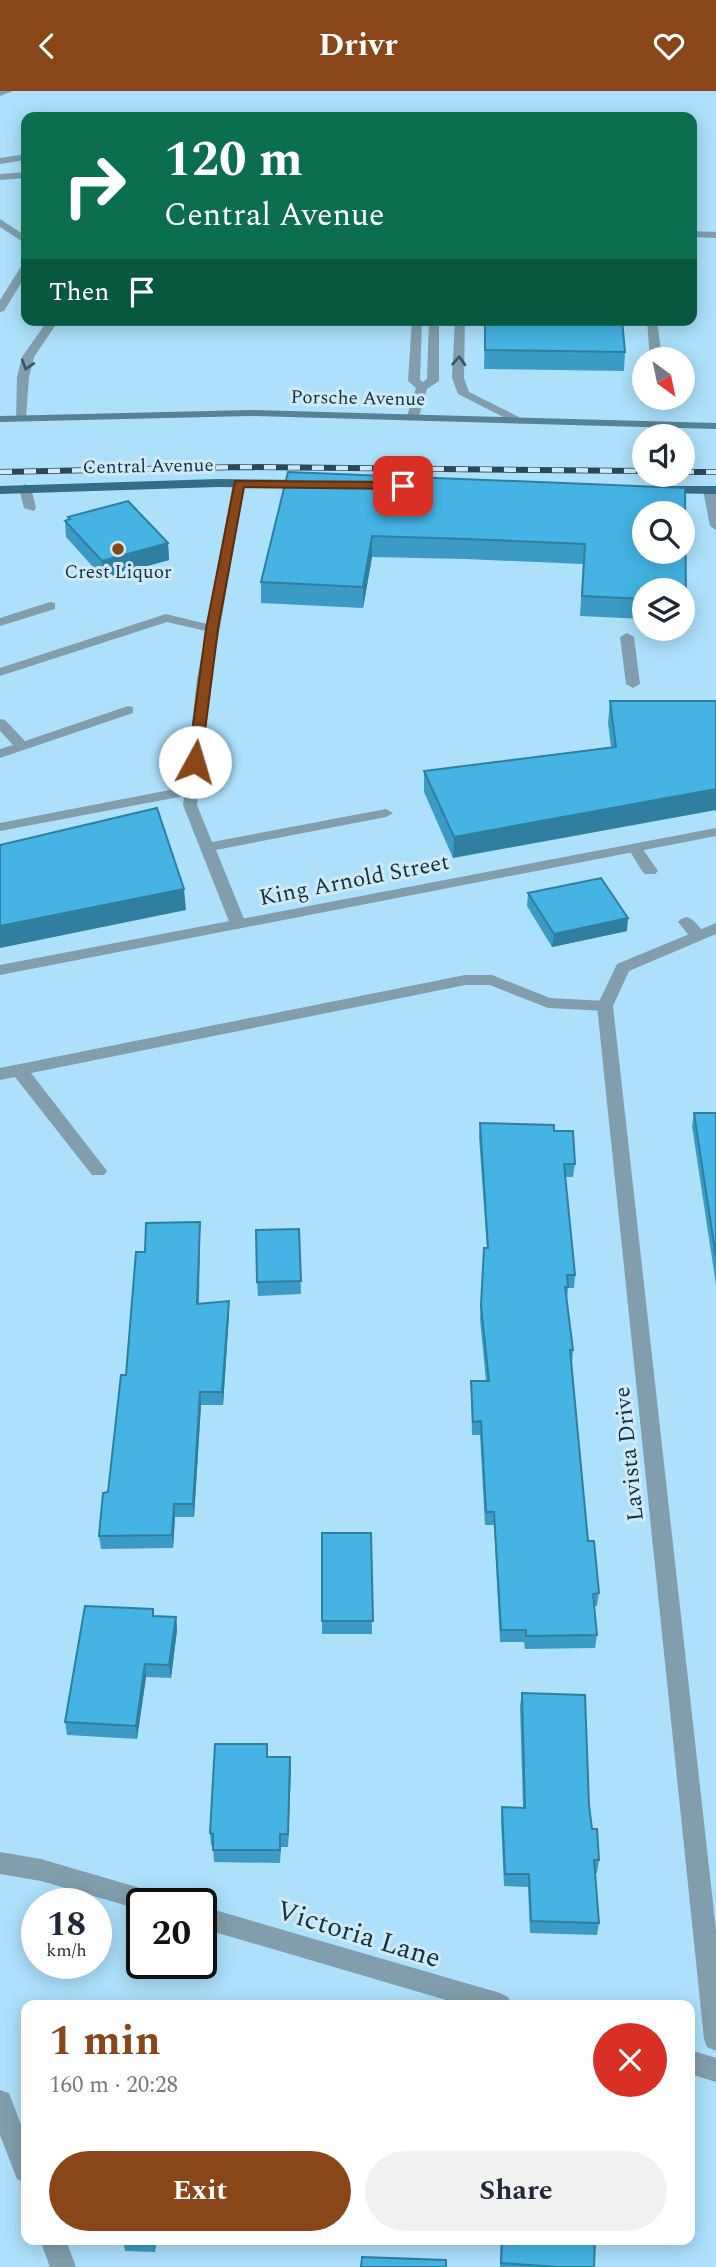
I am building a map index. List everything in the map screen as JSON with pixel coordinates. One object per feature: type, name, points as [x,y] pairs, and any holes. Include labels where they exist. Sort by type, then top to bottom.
[{"type":"main road","name":"Central Avenue","points":[[0,490],[239,484],[327,485]]},
{"type":"main road","points":[[644,489],[712,490]]},
{"type":"street","points":[[0,93],[8,91]]},
{"type":"street","points":[[0,161],[21,158]]},
{"type":"street","points":[[0,177],[21,175]]},
{"type":"street","points":[[0,222],[21,237]]},
{"type":"street","points":[[697,233],[716,235]]},
{"type":"street","points":[[0,309],[21,275]]},
{"type":"street","points":[[20,418],[23,377],[28,357],[50,326]]},
{"type":"street","points":[[417,326],[415,381],[464,394],[515,419]]},
{"type":"street","points":[[413,416],[428,384],[433,326]]},
{"type":"street","points":[[460,326],[458,378],[464,394]]},
{"type":"street","points":[[653,326],[655,347]]},
{"type":"street","name":"Porsche Avenue","points":[[0,419],[250,413],[716,426]]},
{"type":"street","points":[[238,924],[190,805],[212,629],[239,484]]},
{"type":"street","points":[[25,488],[30,507]]},
{"type":"street","points":[[712,490],[716,526]]},
{"type":"street","points":[[0,622],[50,606]]},
{"type":"street","points":[[0,672],[166,618],[212,629]]},
{"type":"street","points":[[627,637],[633,684]]},
{"type":"street","points":[[0,754],[128,710]]},
{"type":"street","points":[[0,723],[22,746]]},
{"type":"street","points":[[0,827],[192,790]]},
{"type":"street","points":[[207,846],[386,813]]},
{"type":"street","name":"King Arnold Street","points":[[0,970],[716,832]]},
{"type":"street","points":[[635,848],[650,871]]},
{"type":"street","points":[[0,1074],[465,980],[492,980],[548,1003],[605,1006],[623,968],[700,929]]},
{"type":"street","name":"Lavista Drive","points":[[605,1006],[716,2039]]},
{"type":"street","points":[[19,1070],[98,1171]]},
{"type":"street","points":[[0,1863],[41,1870],[126,1895]]},
{"type":"street","name":"Victoria Lane","points":[[217,1922],[483,2000]]},
{"type":"street","points":[[695,2064],[716,2070]]},
{"type":"street","points":[[0,2102],[21,2157]]},
{"type":"street","points":[[55,2245],[63,2267]]},
{"type":"building","points":[[485,326],[623,326],[625,352],[485,350]]},
{"type":"building","points":[[288,472],[685,488],[685,501],[632,501],[632,564],[686,564],[686,578],[632,578],[632,598],[582,596],[585,544],[372,536],[363,587],[261,582]]},
{"type":"building","points":[[128,501],[168,543],[102,561],[65,521],[70,519],[68,517]]},
{"type":"building","points":[[610,701],[716,701],[716,789],[454,837],[424,771],[616,747]]},
{"type":"building","points":[[157,808],[184,889],[0,926],[0,845]]},
{"type":"building","points":[[601,878],[628,918],[554,934],[528,893]]},
{"type":"building","points":[[694,1113],[716,1113],[716,1257]]},
{"type":"building","points":[[480,1123],[554,1125],[554,1131],[573,1131],[575,1164],[564,1164],[575,1275],[567,1275],[568,1287],[565,1287],[573,1350],[570,1350],[588,1541],[594,1541],[599,1593],[593,1594],[597,1635],[526,1636],[526,1630],[501,1630],[494,1512],[486,1512],[481,1421],[473,1422],[471,1381],[489,1381],[481,1306],[484,1248],[488,1248]]},
{"type":"building","points":[[200,1222],[197,1304],[229,1301],[222,1392],[200,1392],[193,1504],[174,1504],[172,1535],[99,1536],[103,1493],[108,1492],[121,1375],[126,1375],[136,1252],[145,1252],[146,1223]]},
{"type":"building","points":[[299,1229],[301,1281],[257,1282],[256,1230]]},
{"type":"building","points":[[322,1533],[371,1533],[373,1621],[322,1621]]},
{"type":"building","points":[[85,1606],[153,1609],[153,1616],[176,1617],[169,1665],[145,1664],[136,1726],[65,1722]]},
{"type":"building","points":[[522,1693],[585,1695],[589,1805],[592,1829],[597,1829],[599,1860],[594,1860],[599,1923],[531,1921],[529,1874],[505,1874],[502,1807],[525,1808]]},
{"type":"building","points":[[215,1744],[267,1744],[267,1757],[290,1757],[288,1834],[280,1834],[280,1850],[213,1850],[213,1834],[210,1833]]},
{"type":"building","points":[[502,2245],[595,2245],[594,2267],[501,2263]]},
{"type":"building","points":[[362,2257],[446,2260],[446,2267],[361,2267]]},
{"type":"railway","points":[[0,472],[242,467],[632,471]]},
{"type":"railway","points":[[695,472],[716,472]]},
{"type":"place","name":"Crest Liquor","points":[[118,549]]},
{"type":"route","points":[[195,762],[204,679],[239,484],[403,486]]}]
